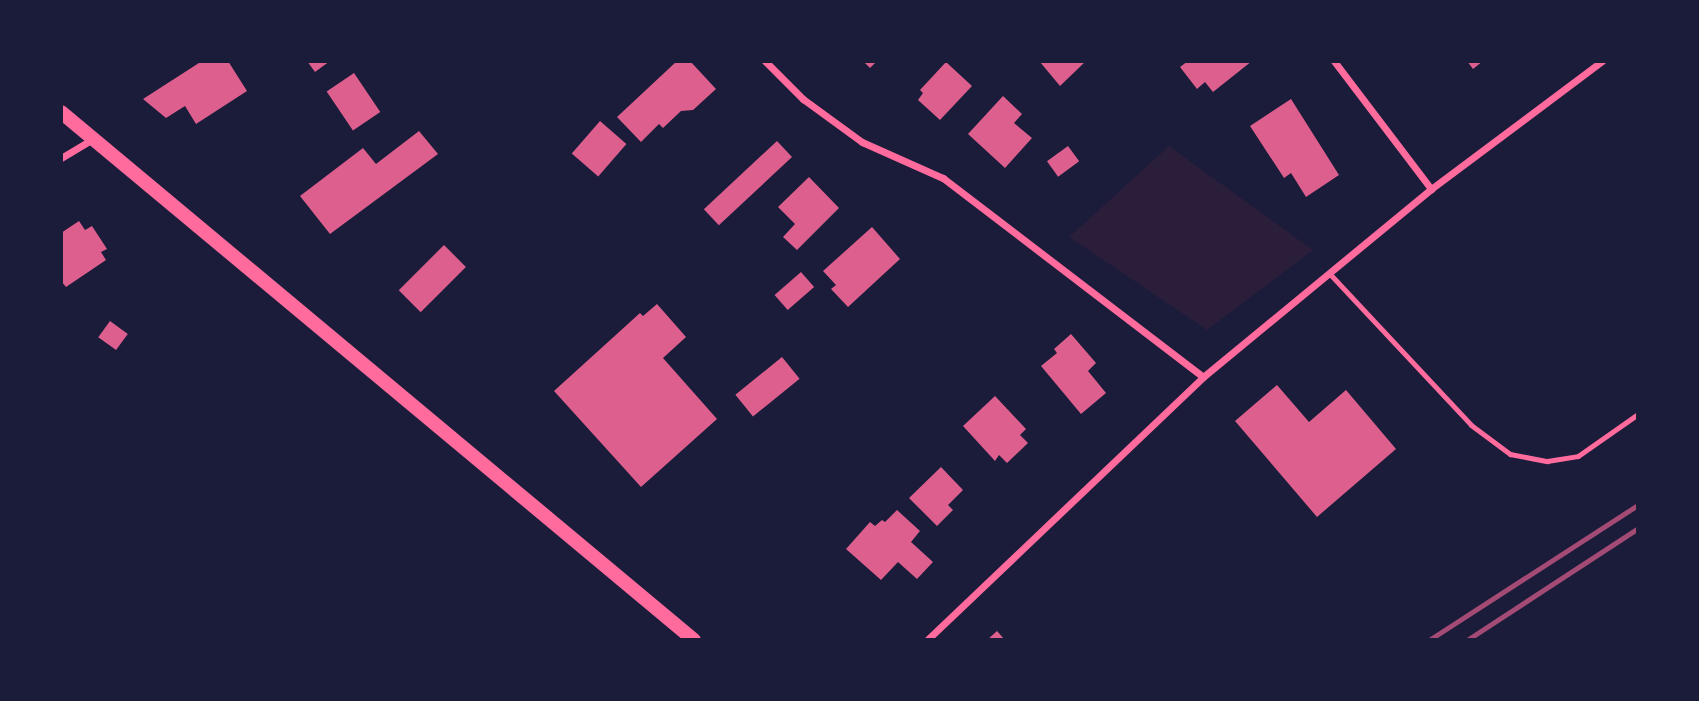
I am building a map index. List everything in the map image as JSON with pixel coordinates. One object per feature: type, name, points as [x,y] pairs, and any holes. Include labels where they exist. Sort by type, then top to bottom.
[{"type":"main road","points":[[61,112],[694,640]]},
{"type":"street","points":[[765,61],[803,99],[862,142],[943,177],[1203,377]]},
{"type":"street","points":[[1334,61],[1431,189]]},
{"type":"street","points":[[927,640],[1203,377],[1431,189],[1602,61]]},
{"type":"street","points":[[61,158],[93,139]]},
{"type":"lane","points":[[1329,273],[1471,425],[1510,454],[1547,461],[1578,456],[1638,414]]},
{"type":"shaded area","points":[[1169,146],[1313,250],[1207,330],[1069,237]]},
{"type":"building","points":[[202,61],[228,61],[247,91],[196,124],[185,106],[166,118],[143,99]]},
{"type":"building","points":[[307,61],[330,61],[315,72]]},
{"type":"building","points":[[677,61],[690,61],[716,89],[693,110],[681,111],[663,128],[659,124],[641,142],[617,117]]},
{"type":"building","points":[[863,61],[877,61],[870,68]]},
{"type":"building","points":[[1042,61],[1086,61],[1060,86],[1040,62]]},
{"type":"building","points":[[1188,61],[1252,61],[1213,92],[1205,82],[1197,89],[1180,67]]},
{"type":"building","points":[[1467,61],[1483,61],[1473,69]]},
{"type":"building","points":[[946,62],[972,86],[940,120],[918,100],[923,93],[920,90]]},
{"type":"building","points":[[354,73],[380,112],[353,130],[327,91]]},
{"type":"building","points":[[1003,96],[1022,114],[1014,123],[1032,138],[1005,168],[968,134]]},
{"type":"building","points":[[1291,99],[1339,175],[1306,197],[1291,173],[1284,178],[1250,126]]},
{"type":"building","points":[[600,121],[626,144],[598,176],[572,153]]},
{"type":"building","points":[[419,131],[438,154],[330,234],[300,196],[363,148],[376,164]]},
{"type":"building","points":[[777,141],[792,157],[719,225],[704,209]]},
{"type":"building","points":[[1068,146],[1079,161],[1058,177],[1047,161]]},
{"type":"building","points":[[809,177],[839,208],[797,250],[783,237],[795,224],[778,207]]},
{"type":"building","points":[[79,221],[85,230],[92,226],[107,249],[101,252],[106,260],[66,287],[61,281],[61,233]]},
{"type":"building","points":[[872,227],[900,259],[848,307],[831,289],[836,285],[823,271]]},
{"type":"building","points":[[444,245],[466,267],[421,312],[399,290]]},
{"type":"building","points":[[801,272],[814,287],[788,310],[775,295]]},
{"type":"building","points":[[657,304],[686,337],[663,358],[717,419],[641,487],[554,391],[640,313],[643,316]]},
{"type":"building","points":[[110,321],[128,334],[116,350],[98,337]]},
{"type":"building","points":[[1071,334],[1096,363],[1088,371],[1106,393],[1081,414],[1041,366],[1057,353],[1054,349]]},
{"type":"building","points":[[782,357],[800,379],[753,417],[735,395]]},
{"type":"building","points":[[1277,385],[1309,422],[1346,390],[1396,449],[1317,517],[1235,421]]},
{"type":"building","points":[[995,396],[1026,429],[1020,435],[1028,443],[1007,463],[999,455],[995,461],[963,426]]},
{"type":"building","points":[[941,467],[963,490],[948,505],[953,510],[937,526],[909,498]]},
{"type":"building","points":[[897,510],[920,531],[911,542],[933,562],[917,579],[898,562],[881,580],[846,549],[870,522],[875,526],[882,520],[885,522]]},
{"type":"building","points":[[997,631],[1005,640],[987,640]]},
{"type":"railway","points":[[1429,640],[1638,505]]},
{"type":"railway","points":[[1467,640],[1638,528]]}]
